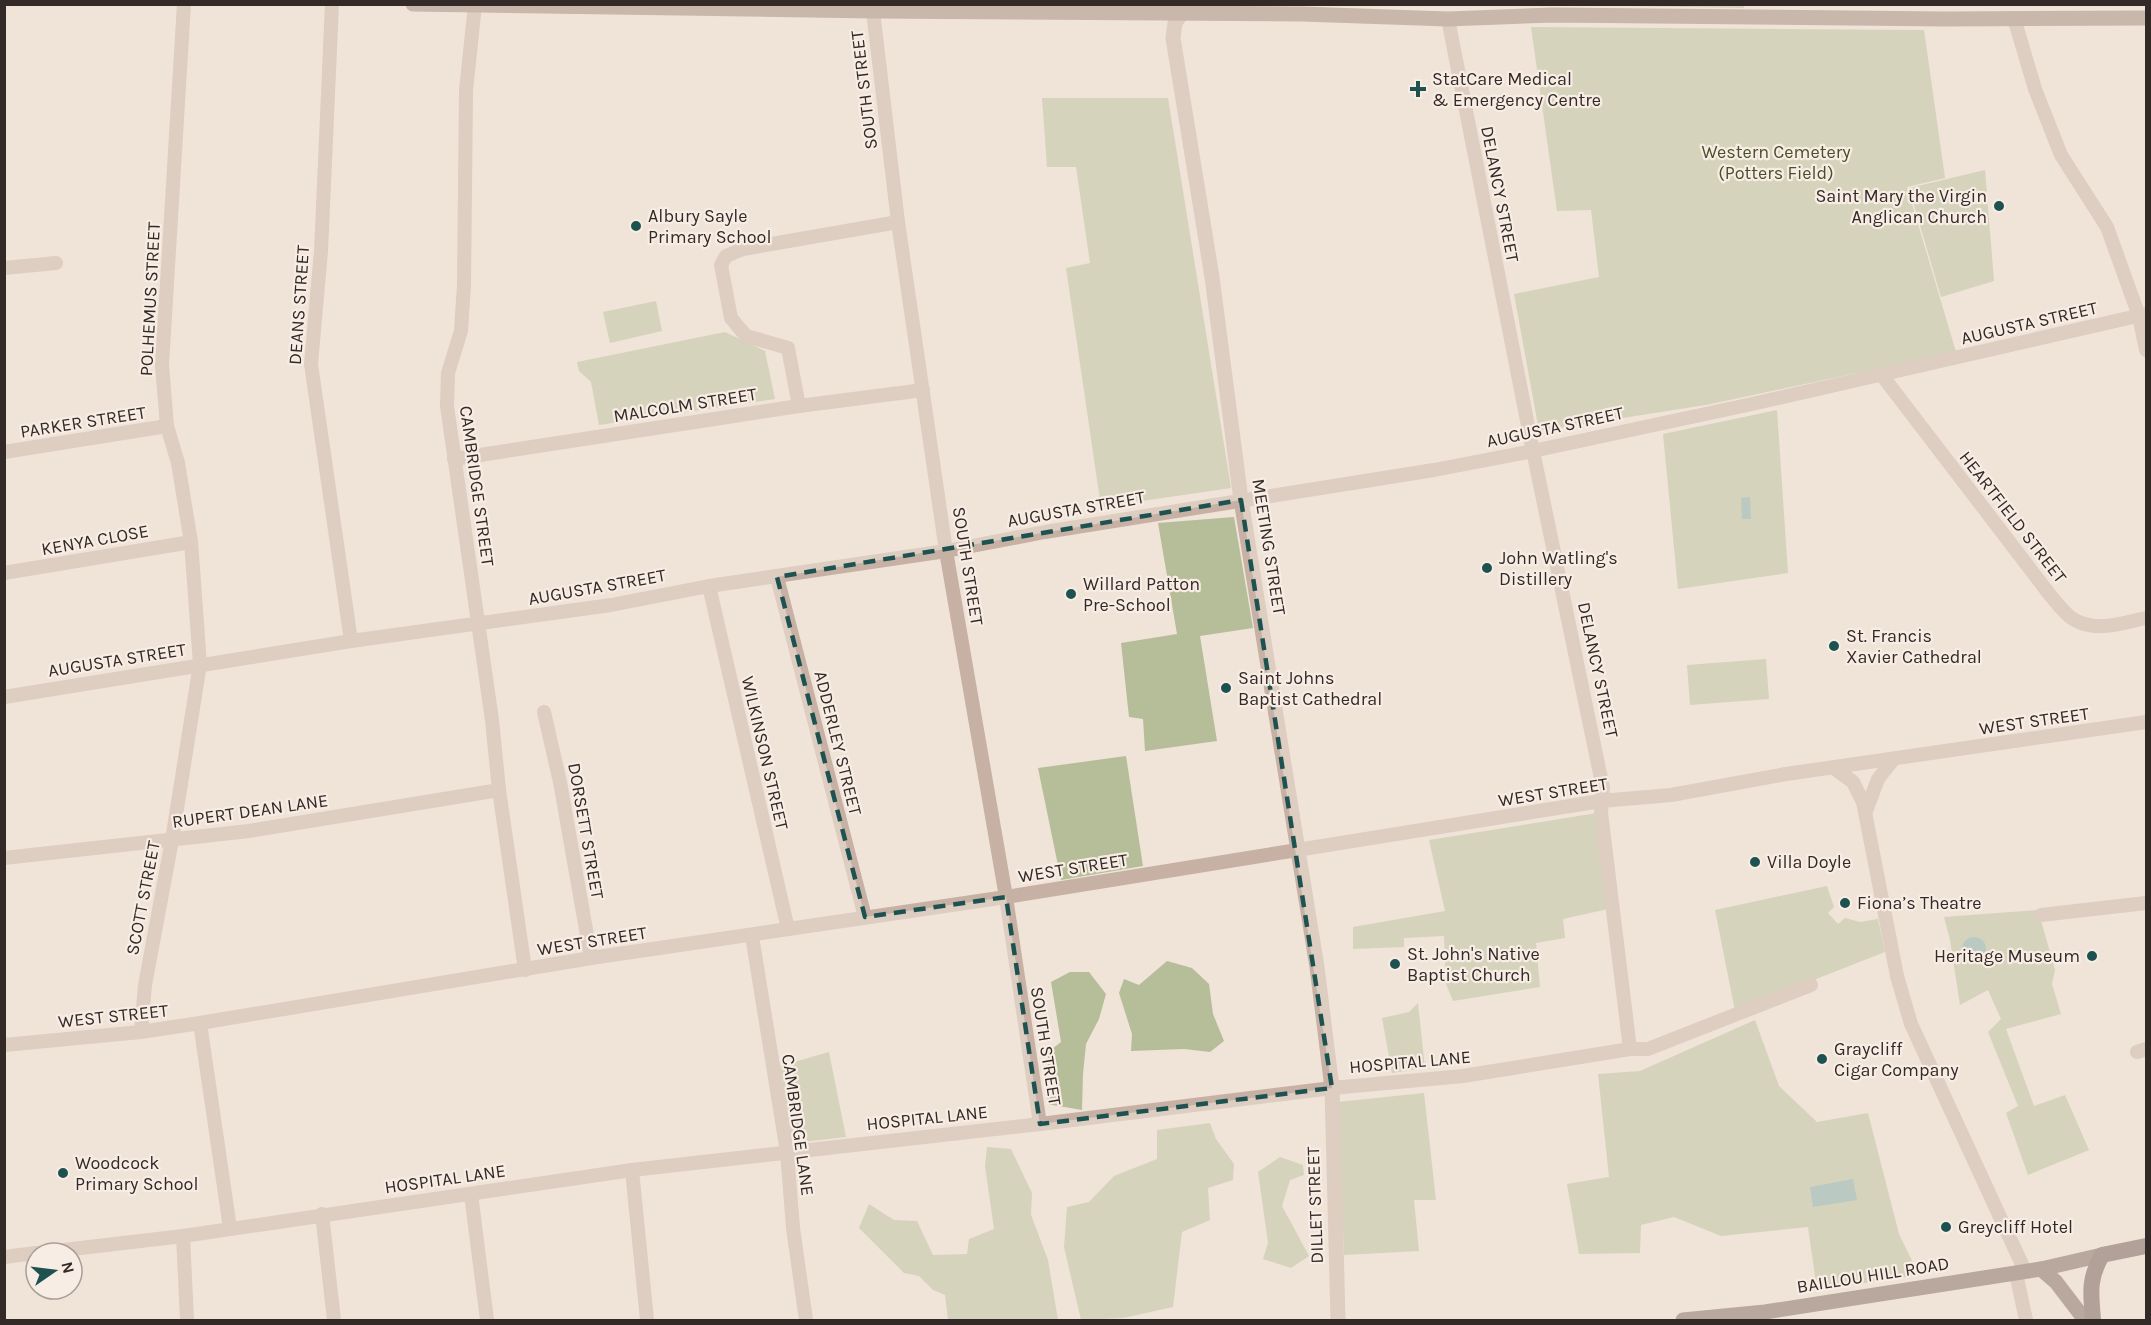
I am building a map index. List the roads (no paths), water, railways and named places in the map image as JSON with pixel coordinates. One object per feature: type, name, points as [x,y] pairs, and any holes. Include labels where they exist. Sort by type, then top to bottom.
[{"type":"highway","points":[[2093,1320],[2091,1283],[2093,1272],[2102,1255],[2146,1246]]},
{"type":"main road","points":[[413,4],[758,7],[873,12],[911,8],[1047,9],[1448,19],[1552,10],[2146,18]]},
{"type":"main road","name":"BAILLOU HILL ROAD","points":[[1683,1320],[1765,1312],[2041,1269],[2102,1255]]},
{"type":"main road","points":[[2041,1269],[2056,1282],[2085,1320]]},
{"type":"street","name":"POLHEMUS STREET","points":[[184,4],[162,365],[167,426],[178,463],[191,542],[200,664]]},
{"type":"street","name":"DEANS STREET","points":[[332,4],[321,251],[311,364],[351,641]]},
{"type":"street","points":[[1181,14],[1195,4]]},
{"type":"street","name":"CAMBRIDGE STREET","points":[[475,5],[466,90],[464,285],[460,331],[448,373],[447,406],[525,970]]},
{"type":"street","name":"SOUTH STREET","points":[[873,12],[898,222],[946,551],[1006,897],[1040,1124]]},
{"type":"street","name":"MEETING STREET","points":[[1181,14],[1175,23],[1173,38],[1212,277],[1241,500],[1317,967],[1332,1088]]},
{"type":"street","points":[[2014,18],[2035,89],[2061,155],[2107,227],[2143,315],[2146,350]]},
{"type":"street","name":"DELANCY STREET","points":[[1448,19],[1533,452],[1603,788],[1601,801],[1609,890],[1630,1049]]},
{"type":"street","points":[[799,406],[788,348],[746,336],[731,318],[721,265],[726,256],[743,249],[898,222]]},
{"type":"street","points":[[4,268],[57,263]]},
{"type":"street","name":"AUGUSTA STREET","points":[[4,697],[351,641],[611,605],[709,586],[946,551],[1241,500],[1434,470],[1533,452],[2143,315]]},
{"type":"street","name":"HEARTFIELD STREET","points":[[1881,374],[2050,595],[2071,618],[2084,624],[2101,627],[2146,618]]},
{"type":"street","name":"MALCOLM STREET","points":[[454,459],[799,406],[923,390]]},
{"type":"street","name":"PARKER STREET","points":[[4,453],[167,426]]},
{"type":"street","name":"KENYA CLOSE","points":[[4,573],[191,542]]},
{"type":"street","name":"ADDERLEY STREET","points":[[777,577],[865,917]]},
{"type":"street","name":"WILKINSON STREET","points":[[709,586],[788,929]]},
{"type":"street","name":"SCOTT STREET","points":[[141,1032],[147,975],[172,840],[200,664]]},
{"type":"street","name":"DORSETT STREET","points":[[544,712],[560,782],[591,958]]},
{"type":"street","name":"WEST STREET","points":[[4,1045],[141,1032],[591,958],[1006,897],[1601,801],[1671,795],[1785,774],[2146,722]]},
{"type":"street","points":[[1866,811],[1878,779],[1893,760]]},
{"type":"street","points":[[1834,768],[1853,782],[1862,797],[1896,976],[1911,1024],[2020,1272],[2026,1320]]},
{"type":"street","name":"RUPERT DEAN LANE","points":[[4,858],[249,831],[499,790]]},
{"type":"street","points":[[2041,915],[2146,903]]},
{"type":"street","name":"CAMBRIDGE LANE","points":[[752,936],[787,1152],[793,1228],[806,1320]]},
{"type":"street","name":"HOSPITAL LANE","points":[[84,1248],[183,1236],[632,1170],[1332,1088],[1463,1076],[1630,1049],[1648,1049],[1810,985]]},
{"type":"street","points":[[200,1023],[230,1228]]},
{"type":"street","name":"DILLET STREET","points":[[1332,1088],[1338,1320]]},
{"type":"street","points":[[632,1170],[647,1320]]},
{"type":"street","points":[[471,1194],[487,1320]]},
{"type":"street","points":[[322,1214],[334,1320]]},
{"type":"street","points":[[183,1236],[187,1320]]},
{"type":"street","name":"HOSPITAL LANE","points":[[4,1257],[24,1255]]},
{"type":"water","points":[[1750,497],[1751,519],[1742,519],[1741,498]]},
{"type":"water","points":[[1974,937],[1983,940],[1986,949],[1983,958],[1974,961],[1965,958],[1962,949],[1965,940]]},
{"type":"water","points":[[1853,1179],[1857,1200],[1813,1207],[1810,1187]]},
{"type":"place","name":"StatCare Medical & Emergency Centre","points":[[1418,89]]},
{"type":"place","name":"Saint Mary the Virgin Anglican Church","points":[[1999,206]]},
{"type":"place","name":"Albury Sayle Primary School","points":[[636,226]]},
{"type":"place","name":"John Watling's Distillery","points":[[1487,568]]},
{"type":"place","name":"Willard Patton Pre-School","points":[[1071,594]]},
{"type":"place","name":"St. Francis Xavier Cathedral","points":[[1834,646]]},
{"type":"place","name":"Saint Johns Baptist Cathedral","points":[[1226,688]]},
{"type":"place","name":"Villa Doyle","points":[[1755,862]]},
{"type":"place","name":"Fiona’s Theatre","points":[[1845,903]]},
{"type":"place","name":"Heritage Museum","points":[[2092,956]]},
{"type":"place","name":"St. John's Native Baptist Church","points":[[1395,964]]},
{"type":"place","name":"Graycliff Cigar Company","points":[[1822,1059]]},
{"type":"place","name":"Woodcock Primary School","points":[[63,1173]]},
{"type":"place","name":"Greycliff Hotel","points":[[1946,1227]]},
{"type":"park label","name":"Western Cemetery (Potters Field)","points":[[1776,162]]}]
